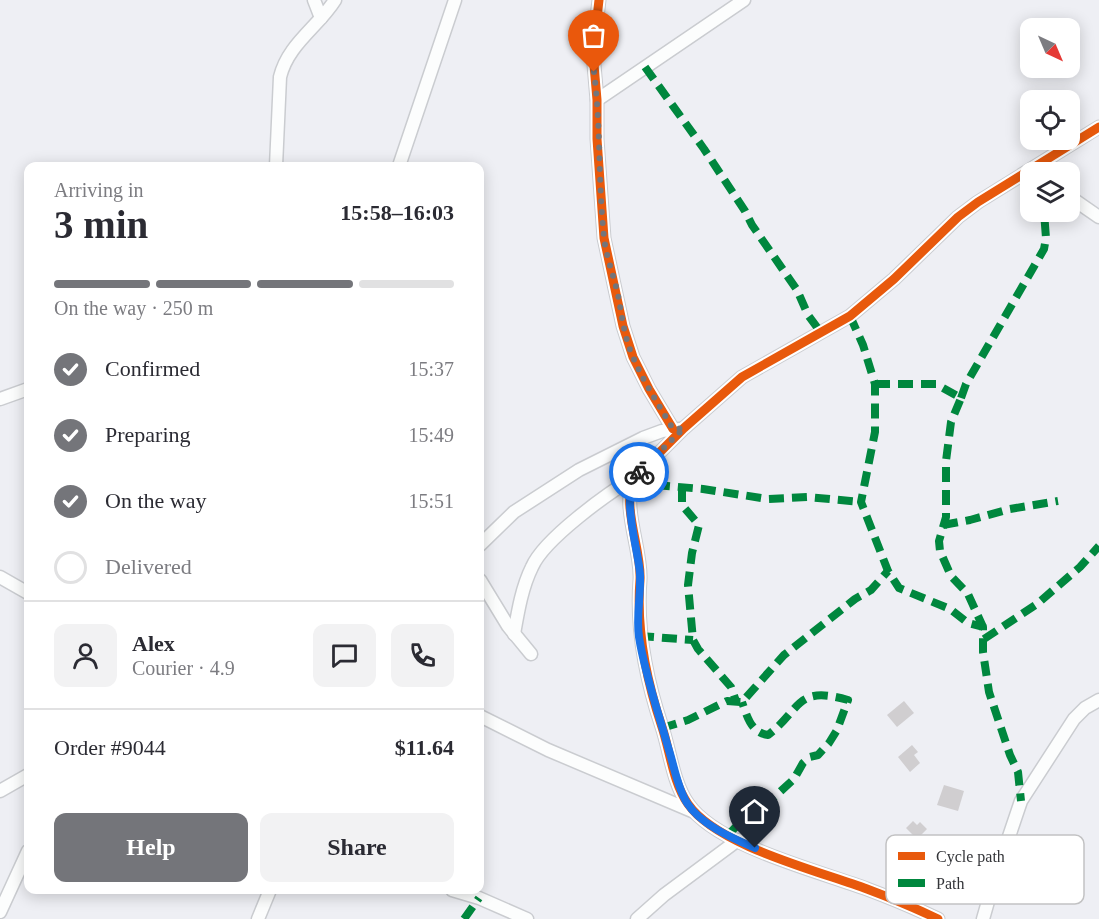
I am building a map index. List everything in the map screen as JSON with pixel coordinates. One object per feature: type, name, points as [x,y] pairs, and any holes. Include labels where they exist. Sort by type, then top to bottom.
[{"type":"street","points":[[314,0],[321,18]]},
{"type":"street","points":[[276,162],[280,77],[283,65],[301,38],[335,0]]},
{"type":"street","points":[[400,162],[454,0]]},
{"type":"street","points":[[599,0],[593,53],[604,238],[623,326],[633,357],[649,389],[679,429]]},
{"type":"street","points":[[597,100],[744,0]]},
{"type":"street","points":[[1049,162],[1099,127]]},
{"type":"street","points":[[886,897],[772,856],[738,840],[707,822],[687,803],[658,715],[639,636],[640,575],[630,502],[632,483],[679,429],[742,377],[850,316],[894,279],[958,217],[978,202],[1020,179]]},
{"type":"street","points":[[1080,204],[1099,217]]},
{"type":"street","points":[[0,399],[24,390]]},
{"type":"street","points":[[484,541],[514,512],[579,470],[643,438],[679,429]]},
{"type":"street","points":[[514,633],[526,583],[532,565],[539,554],[567,527],[618,487],[635,477]]},
{"type":"street","points":[[0,577],[24,591]]},
{"type":"street","points":[[484,587],[499,613],[531,654]]},
{"type":"street","points":[[1010,835],[1021,801],[1074,719],[1085,708],[1099,700]]},
{"type":"street","points":[[484,718],[548,750],[695,812]]},
{"type":"street","points":[[0,791],[24,777]]},
{"type":"street","points":[[637,919],[664,894],[738,840]]},
{"type":"street","points":[[0,912],[24,860]]},
{"type":"street","points":[[258,919],[268,894]]},
{"type":"street","points":[[466,894],[527,919]]},
{"type":"street","points":[[902,904],[938,919]]},
{"type":"street","points":[[983,919],[987,904]]},
{"type":"building","points":[[904,701],[914,713],[897,727],[887,715]]},
{"type":"building","points":[[912,745],[918,752],[914,755],[920,763],[910,772],[898,757]]},
{"type":"building","points":[[944,785],[964,791],[958,811],[937,805]]},
{"type":"building","points":[[913,821],[917,825],[920,822],[927,829],[921,835],[913,835],[906,828]]},
{"type":"marked path","points":[[645,67],[704,149],[797,290],[808,315],[822,334]]},
{"type":"marked path","points":[[961,398],[966,384],[1044,249],[1045,222]]},
{"type":"marked path","points":[[850,316],[863,345],[875,384],[875,432],[861,502],[888,571],[899,588],[950,609],[968,623],[983,627],[983,652],[989,692],[1018,772],[1021,801]]},
{"type":"marked path","points":[[875,384],[936,384],[961,398],[951,422],[946,461],[946,517],[939,541],[940,551],[951,576],[968,594],[983,627]]},
{"type":"marked path","points":[[632,483],[703,489],[768,499],[808,497],[861,502]]},
{"type":"marked path","points":[[682,487],[682,505],[699,525],[692,553],[688,585],[693,640],[731,687],[736,701]]},
{"type":"marked path","points":[[943,525],[1010,509],[1058,501]]},
{"type":"marked path","points":[[984,639],[1037,604],[1080,567],[1099,546]]},
{"type":"marked path","points":[[662,728],[688,720],[727,701],[742,702],[784,655],[855,599],[871,590],[888,571]]},
{"type":"marked path","points":[[639,636],[693,640]]},
{"type":"marked path","points":[[728,835],[748,814],[769,802],[794,779],[803,763],[810,757],[818,755],[829,743],[837,730],[848,700],[818,695],[808,698],[801,702],[768,735],[757,731],[748,718],[742,702]]},
{"type":"marked path","points":[[464,919],[479,898]]},
{"type":"cycle path","points":[[599,0],[593,53],[604,238],[623,326],[633,357],[673,429]]},
{"type":"cycle path","points":[[886,896],[745,845],[702,819],[683,796],[675,777],[643,654],[639,599],[640,568],[631,513],[631,488],[635,477],[684,428],[742,377],[850,316],[894,279],[958,217],[978,202],[1099,127]]},
{"type":"cycle path","points":[[905,904],[938,919]]},
{"type":"way so far","points":[[594,72],[604,238],[623,326],[633,357],[649,389],[673,429],[684,428],[639,472]]},
{"type":"route","points":[[639,472],[630,490],[632,523],[640,575],[639,636],[658,715],[687,803],[707,822],[755,848]]}]
